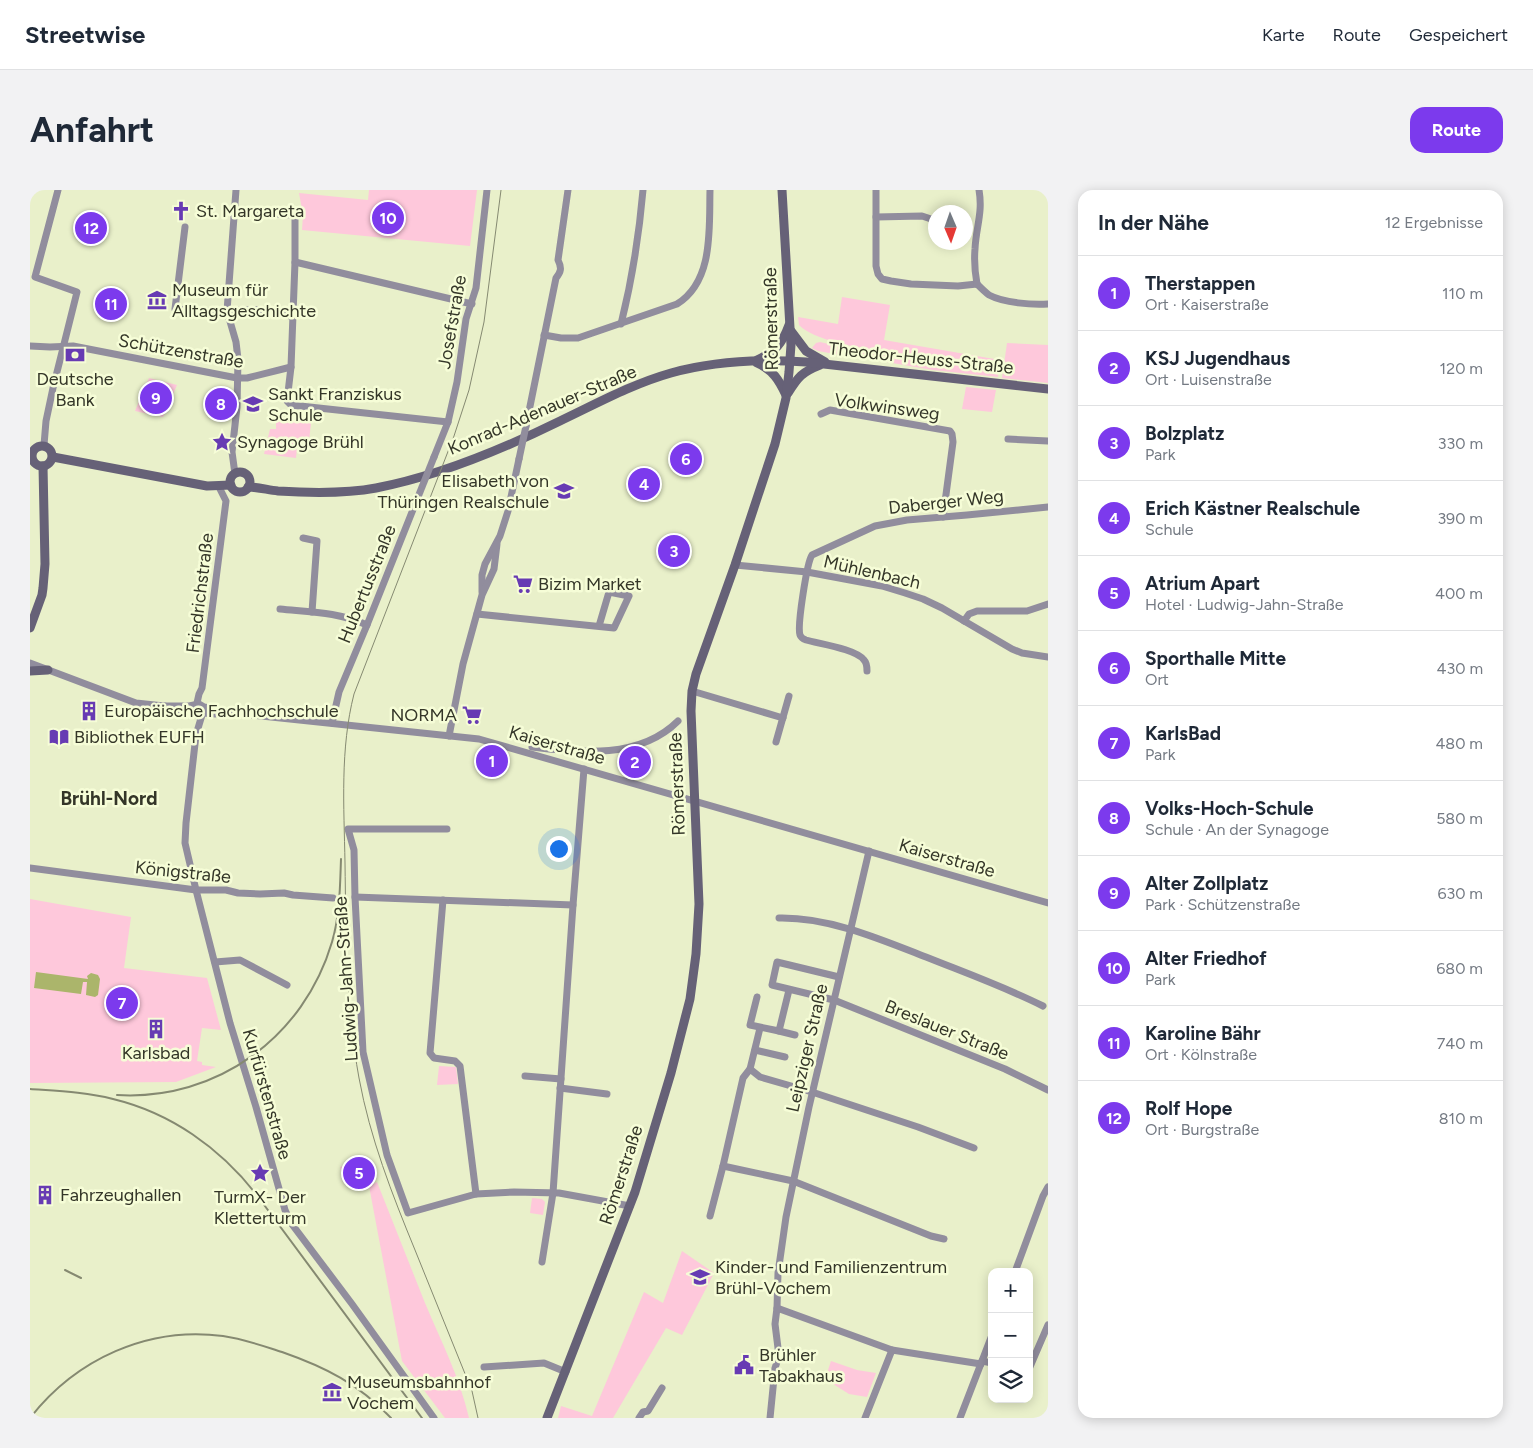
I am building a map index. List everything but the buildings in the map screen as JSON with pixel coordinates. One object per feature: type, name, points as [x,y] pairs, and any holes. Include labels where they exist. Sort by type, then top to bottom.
[{"type":"main road","name":"Römerstraße","points":[[548,1418],[630,1206],[671,1073],[693,984],[699,904],[691,711],[692,691],[699,665],[778,434],[786,396],[791,361],[791,327],[782,190]]},
{"type":"main road","points":[[786,396],[780,382],[773,373],[755,362],[778,347],[791,327],[806,351],[828,364]]},
{"type":"main road","name":"Konrad-Adenauer-Straße","points":[[248,487],[285,492],[328,492],[376,488],[450,468],[499,449],[617,394],[655,379],[693,368],[727,363],[791,361]]},
{"type":"main road","name":"Theodor-Heuss-Straße","points":[[791,361],[1048,389]]},
{"type":"main road","points":[[786,396],[801,375],[808,370],[828,364]]},
{"type":"main road","points":[[44,445],[50,448],[53,457],[51,462],[40,466],[34,462],[31,452],[36,447],[44,445]]},
{"type":"main road","points":[[53,457],[185,482],[220,486],[231,485]]},
{"type":"main road","points":[[30,628],[43,588],[45,564],[44,466]]},
{"type":"main road","points":[[241,472],[247,474],[250,480],[248,487],[244,491],[235,490],[231,485],[232,477],[241,472]]},
{"type":"main road","points":[[30,671],[48,670]]},
{"type":"street","points":[[44,445],[46,421],[53,388],[77,292],[35,277],[58,190]]},
{"type":"street","points":[[235,474],[232,452],[237,407],[238,359],[236,342],[227,310],[236,190]]},
{"type":"street","name":"Josefstraße","points":[[434,457],[448,422],[457,382],[466,319],[476,288],[487,190]]},
{"type":"street","points":[[449,736],[463,664],[482,595],[494,569],[497,544],[508,511],[556,278],[561,270],[558,260],[568,190]]},
{"type":"street","points":[[621,324],[635,259],[643,190]]},
{"type":"street","points":[[544,335],[578,338],[677,304],[690,295],[698,283],[706,261],[710,190]]},
{"type":"street","points":[[876,190],[876,266],[878,274],[882,279],[911,284],[958,286],[977,284]]},
{"type":"street","points":[[979,190],[981,206],[975,249],[977,284],[988,294],[996,298],[1048,304]]},
{"type":"street","points":[[235,212],[295,215],[291,367],[286,401],[291,405],[448,422]]},
{"type":"street","points":[[876,217],[922,216],[928,218]]},
{"type":"street","points":[[185,227],[175,309],[242,309],[286,313],[292,317]]},
{"type":"street","points":[[295,262],[472,304]]},
{"type":"street","name":"Schützenstraße","points":[[30,346],[73,346],[237,378],[247,378],[291,367]]},
{"type":"street","name":"Volkwinsweg","points":[[821,414],[830,410],[950,431],[953,442],[943,517]]},
{"type":"street","points":[[1008,439],[1048,441]]},
{"type":"street","name":"Hubertusstraße","points":[[332,724],[339,692],[434,457]]},
{"type":"street","name":"Friedrichstraße","points":[[198,710],[199,694],[202,688],[208,652],[226,501],[220,486]]},
{"type":"street","name":"Daberger Weg","points":[[807,572],[812,555],[875,526],[907,520],[1048,507]]},
{"type":"street","points":[[304,538],[317,542],[312,612]]},
{"type":"street","name":"Mühlenbach","points":[[734,565],[807,572],[882,586],[929,602],[1012,649],[1048,658]]},
{"type":"street","points":[[807,572],[800,619],[800,635],[802,638],[855,653],[863,658],[867,664],[867,671]]},
{"type":"street","points":[[477,614],[614,628],[630,596],[610,592],[599,626]]},
{"type":"street","points":[[964,621],[969,614],[977,611],[1027,611],[1048,604]]},
{"type":"street","points":[[280,609],[351,618],[367,625]]},
{"type":"street","name":"Kaiserstraße","points":[[30,663],[129,701],[479,739],[1048,903]]},
{"type":"street","points":[[692,691],[783,718]]},
{"type":"street","points":[[776,742],[789,696]]},
{"type":"street","name":"Kurfürstenstraße","points":[[198,710],[186,823],[186,843],[230,1023],[289,1219],[434,1418]]},
{"type":"street","points":[[532,747],[574,752],[630,748],[657,737],[672,728],[678,721]]},
{"type":"street","points":[[571,765],[574,752]]},
{"type":"street","points":[[542,1262],[553,1193],[584,769]]},
{"type":"street","name":"Ludwig-Jahn-Straße","points":[[447,829],[348,828],[354,850],[363,1052],[387,1155],[408,1213],[476,1194]]},
{"type":"street","name":"Leipziger Straße","points":[[770,1418],[778,1356],[775,1324],[778,1273],[793,1181],[849,929],[869,851]]},
{"type":"street","name":"Königstraße","points":[[30,868],[196,890],[226,890],[238,893],[260,894],[284,893],[334,898]]},
{"type":"street","points":[[355,896],[573,905]]},
{"type":"street","points":[[443,900],[430,1053],[434,1058],[456,1061],[460,1066],[476,1194],[514,1192],[553,1193],[630,1206]]},
{"type":"street","points":[[779,918],[802,919],[860,932],[1009,989],[1043,1006]]},
{"type":"street","points":[[215,962],[240,960],[287,985]]},
{"type":"street","name":"Breslauer Straße","points":[[839,976],[777,962],[772,985],[834,1000],[1005,1070],[1048,1090]]},
{"type":"street","points":[[780,1031],[789,990]]},
{"type":"street","points":[[757,997],[750,1025],[795,1035]]},
{"type":"street","points":[[710,1216],[743,1078],[750,1069],[760,1028]]},
{"type":"street","points":[[755,1050],[785,1057]]},
{"type":"street","points":[[750,1069],[760,1078],[812,1092],[918,1127],[974,1148]]},
{"type":"street","points":[[525,1076],[561,1079]]},
{"type":"street","points":[[560,1088],[607,1094]]},
{"type":"street","points":[[723,1166],[793,1181],[932,1236],[944,1239]]},
{"type":"street","points":[[1016,1268],[1048,1187]]},
{"type":"street","points":[[777,1308],[892,1350],[988,1363]]},
{"type":"street","points":[[1033,1360],[1048,1325]]},
{"type":"street","points":[[960,1418],[988,1346]]},
{"type":"street","points":[[865,1418],[892,1350]]},
{"type":"street","points":[[484,1367],[544,1363],[566,1372]]},
{"type":"street","points":[[639,1418],[643,1412],[648,1411],[662,1388]]},
{"type":"shaded area","points":[[369,190],[477,190],[470,246],[302,230],[303,215],[299,193],[368,200]]},
{"type":"shaded area","points":[[842,297],[890,305],[884,340],[1000,360],[923,356],[863,348],[814,335],[799,325],[798,317],[838,324]]},
{"type":"shaded area","points":[[820,342],[897,357],[996,365],[999,368],[998,377],[933,370],[818,351],[812,348],[816,343]]},
{"type":"shaded area","points":[[1007,343],[1048,345],[1048,383],[1002,378]]},
{"type":"shaded area","points":[[149,378],[177,385],[163,417],[135,411]]},
{"type":"shaded area","points":[[966,387],[996,390],[992,412],[962,409]]},
{"type":"shaded area","points":[[276,418],[311,423],[309,441],[298,439],[296,458],[264,454],[270,429],[276,429]]},
{"type":"shaded area","points":[[661,538],[691,545],[687,564],[657,557]]},
{"type":"shaded area","name":"Karlsbad","points":[[30,899],[131,917],[124,968],[207,978],[221,1030],[202,1028],[197,1061],[202,1062],[202,1065],[216,1067],[176,1082],[30,1083]]},
{"type":"shaded area","points":[[36,972],[88,979],[87,976],[91,973],[98,975],[100,979],[98,995],[95,997],[86,995],[87,982],[83,982],[81,994],[34,988]]},
{"type":"shaded area","points":[[439,1066],[456,1067],[458,1084],[437,1085]]},
{"type":"shaded area","points":[[353,1163],[355,1171],[342,1175],[340,1167]]},
{"type":"shaded area","points":[[377,1182],[455,1374],[469,1418],[445,1418],[402,1361],[369,1186]]},
{"type":"shaded area","points":[[532,1198],[542,1199],[545,1202],[543,1215],[530,1213]]},
{"type":"shaded area","points":[[682,1251],[714,1273],[682,1335],[666,1328],[613,1418],[558,1418],[561,1406],[592,1416],[644,1292],[663,1303]]},
{"type":"shaded area","points":[[831,1361],[857,1370],[876,1373],[867,1397],[849,1394],[825,1379]]},
{"type":"tram line","points":[[478,1418],[472,1391],[390,1187],[375,1144],[359,1078],[349,998],[344,778],[347,736],[354,694],[454,436],[469,390],[484,322],[501,190]]},
{"type":"railway","points":[[117,1095],[154,1094],[189,1087],[222,1074],[252,1056],[278,1034],[301,1007],[319,976],[332,942],[338,911],[341,859]]},
{"type":"railway","points":[[30,1089],[93,1095],[134,1105],[174,1123],[210,1147],[242,1177],[256,1194],[422,1418]]},
{"type":"railway","points":[[65,1270],[81,1278]]},
{"type":"railway","points":[[30,1418],[48,1397],[92,1363],[116,1351],[141,1342],[168,1336],[195,1334],[223,1336],[246,1341],[313,1364],[354,1386],[367,1395],[391,1418]]},
{"type":"place","name":"St. Margareta","points":[[181,211]]},
{"type":"place","name":"Alter Friedhof","points":[[388,218]]},
{"type":"place","name":"Rolf Hope","points":[[91,228]]},
{"type":"place","name":"Museum für Alltagsgeschichte","points":[[157,300]]},
{"type":"place","name":"Karoline Bähr","points":[[111,304]]},
{"type":"place","name":"Deutsche Bank","points":[[75,355]]},
{"type":"place","name":"Alter Zollplatz","points":[[156,398]]},
{"type":"place","name":"Volks-Hoch-Schule","points":[[221,404]]},
{"type":"place","name":"Sankt Franziskus Schule","points":[[253,404]]},
{"type":"place","name":"Synagoge Brühl","points":[[222,442]]},
{"type":"place","name":"Sporthalle Mitte","points":[[686,459]]},
{"type":"place","name":"Erich Kästner Realschule","points":[[644,484]]},
{"type":"place","name":"Elisabeth von Thüringen Realschule","points":[[564,491]]},
{"type":"place","name":"Bolzplatz","points":[[674,551]]},
{"type":"place","name":"Bizim Market","points":[[523,584]]},
{"type":"place","name":"Europäische Fachhochschule","points":[[89,711]]},
{"type":"place","name":"NORMA","points":[[472,715]]},
{"type":"place","name":"Bibliothek EUFH","points":[[59,737]]},
{"type":"place","name":"Therstappen","points":[[492,761]]},
{"type":"place","name":"KSJ Jugendhaus","points":[[635,762]]},
{"type":"place","name":"KarlsBad","points":[[122,1003]]},
{"type":"place","name":"Karlsbad","points":[[156,1029]]},
{"type":"place","name":"TurmX- Der Kletterturm","points":[[260,1173]]},
{"type":"place","name":"Atrium Apart","points":[[359,1173]]},
{"type":"place","name":"Fahrzeughallen","points":[[45,1195]]},
{"type":"place","name":"Kinder- und Familienzentrum Brühl-Vochem","points":[[700,1277]]},
{"type":"place","name":"Brühler Tabakhaus","points":[[744,1365]]},
{"type":"place","name":"Museumsbahnhof Vochem","points":[[332,1392]]},
{"type":"district","name":"Brühl-Nord","points":[[109,798]]}]
